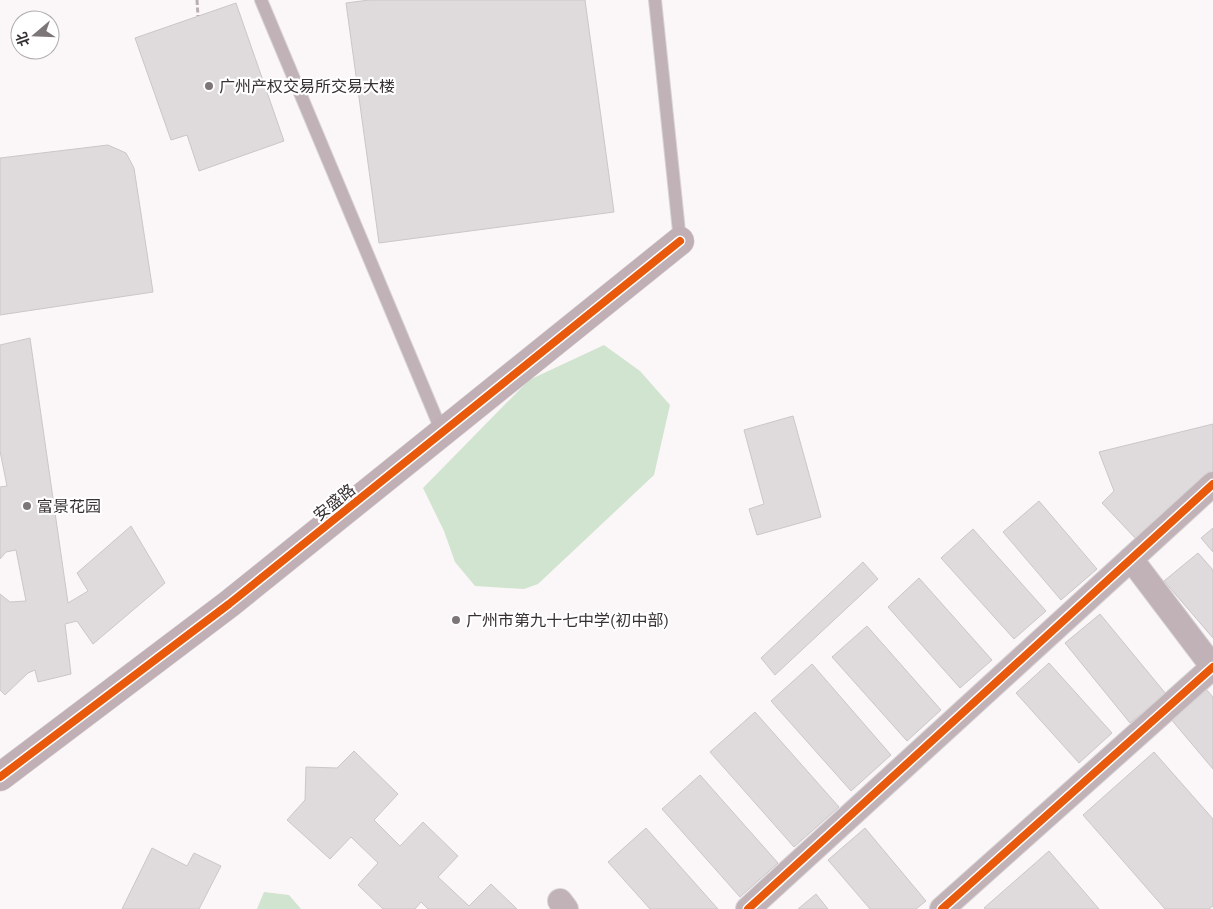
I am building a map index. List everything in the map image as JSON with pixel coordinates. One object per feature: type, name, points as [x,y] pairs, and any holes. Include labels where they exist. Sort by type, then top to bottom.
[{"type":"street","name":"安盛路","points":[[0,777],[229,604],[680,241]]},
{"type":"street","points":[[748,909],[1213,484]]},
{"type":"street","points":[[942,909],[1213,667],[1131,560]]},
{"type":"lane","points":[[261,0],[442,432]]},
{"type":"lane","points":[[655,0],[680,241]]},
{"type":"path","points":[[197,0],[198,16]]},
{"type":"green space","points":[[604,345],[640,371],[670,405],[654,475],[538,584],[524,589],[475,586],[455,562],[444,531],[423,488],[529,380]]},
{"type":"green space","points":[[264,892],[289,895],[301,909],[257,909]]},
{"type":"building","points":[[369,0],[585,0],[614,212],[379,243],[346,3]]},
{"type":"building","name":"广州产权交易所交易大楼","points":[[236,3],[284,141],[199,171],[187,135],[171,140],[135,38]]},
{"type":"building","points":[[108,145],[126,153],[134,168],[153,292],[0,315],[0,158]]},
{"type":"building","name":"富景花园","points":[[30,338],[68,603],[88,591],[77,573],[131,526],[165,583],[93,644],[77,621],[65,624],[71,674],[38,682],[35,670],[28,673],[5,695],[0,690],[0,594],[10,602],[26,601],[16,550],[6,552],[0,559],[0,487],[7,486],[0,451],[0,345]]},
{"type":"building","points":[[793,416],[821,517],[757,535],[749,509],[764,504],[744,430]]},
{"type":"building","points":[[1213,424],[1213,471],[1137,540],[1102,503],[1114,491],[1099,452]]},
{"type":"building","points":[[1039,501],[1097,569],[1061,600],[1003,532]]},
{"type":"building","points":[[1213,528],[1213,552],[1201,538]]},
{"type":"building","points":[[973,529],[1046,611],[1014,639],[941,558]]},
{"type":"building","points":[[1198,553],[1213,570],[1213,638],[1164,581]]},
{"type":"building","points":[[863,562],[878,579],[775,675],[761,658]]},
{"type":"building","points":[[919,578],[992,660],[960,688],[888,607]]},
{"type":"building","points":[[1100,614],[1166,694],[1130,723],[1065,643]]},
{"type":"building","points":[[867,626],[941,710],[907,741],[832,657]]},
{"type":"building","points":[[1049,663],[1112,733],[1079,763],[1016,693]]},
{"type":"building","points":[[812,664],[891,755],[851,791],[771,701]]},
{"type":"building","points":[[1205,688],[1213,697],[1213,769],[1170,718]]},
{"type":"building","points":[[755,712],[839,807],[794,847],[710,752]]},
{"type":"building","points":[[354,751],[398,794],[374,820],[400,846],[423,822],[458,856],[438,877],[469,906],[491,884],[517,909],[428,909],[421,902],[415,909],[383,909],[358,885],[378,863],[351,837],[330,859],[287,820],[305,800],[306,767],[337,768]]},
{"type":"building","points":[[1154,752],[1213,819],[1213,906],[1209,909],[1165,909],[1083,815]]},
{"type":"building","points":[[700,775],[778,863],[740,897],[662,809]]},
{"type":"building","points":[[646,828],[718,909],[650,909],[608,862]]},
{"type":"building","points":[[865,828],[926,901],[916,909],[870,909],[828,860]]},
{"type":"building","points":[[152,848],[187,866],[194,853],[221,866],[199,909],[122,909]]},
{"type":"building","points":[[1049,851],[1099,909],[984,908]]},
{"type":"building","points":[[816,894],[828,909],[798,909]]},
{"type":"cycle path","points":[[0,777],[229,604],[680,241]]},
{"type":"cycle path","points":[[748,909],[1213,484]]},
{"type":"cycle path","points":[[942,909],[1213,667]]},
{"type":"place","name":"广州产权交易所交易大楼","points":[[209,86]]},
{"type":"place","name":"富景花园","points":[[27,506]]},
{"type":"place","name":"广州市第九十七中学(初中部)","points":[[456,620]]}]
